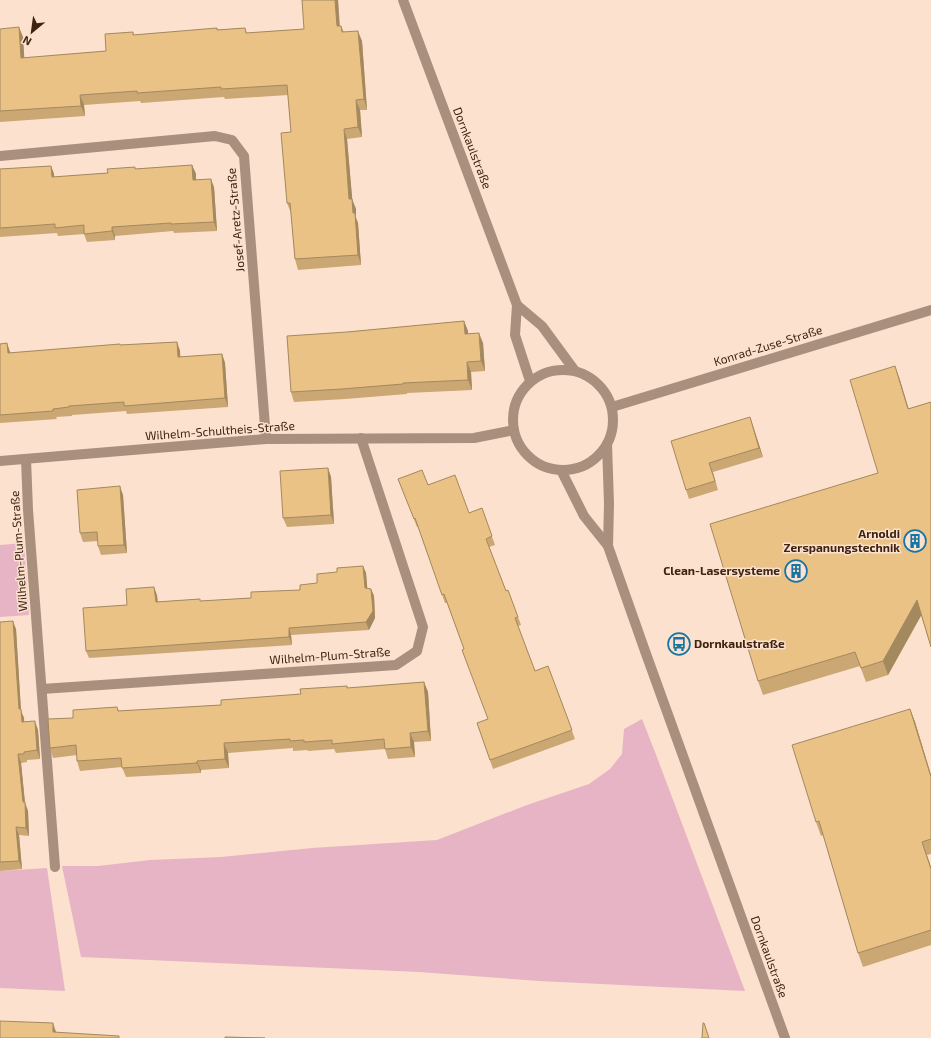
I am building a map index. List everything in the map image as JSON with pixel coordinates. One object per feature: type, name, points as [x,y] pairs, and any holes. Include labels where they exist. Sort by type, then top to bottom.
[{"type":"street","name":"Dornkaulstraße","points":[[403,0],[517,305],[515,335],[530,381]]},
{"type":"street","name":"Josef-Aretz-Straße","points":[[0,156],[216,136],[232,140],[244,156],[266,439]]},
{"type":"street","name":"Dornkaulstraße","points":[[517,305],[542,326],[575,370]]},
{"type":"street","name":"Konrad-Zuse-Straße","points":[[612,407],[931,310]]},
{"type":"street","points":[[554,370],[575,370],[591,378],[604,391],[612,407],[612,432],[607,444],[599,455],[588,463],[575,468],[561,470],[545,466],[531,458],[520,446],[514,430],[513,412],[518,395],[530,381],[543,373],[554,370]]},
{"type":"street","name":"Wilhelm-Schultheis-Straße","points":[[0,461],[266,439],[474,438],[514,430]]},
{"type":"street","name":"Wilhelm-Plum-Straße","points":[[42,689],[396,665],[417,651],[423,627],[361,438]]},
{"type":"street","name":"Dornkaulstraße","points":[[607,444],[609,504],[608,546]]},
{"type":"street","name":"Wilhelm-Plum-Straße","points":[[26,459],[28,510],[55,867]]},
{"type":"street","name":"Dornkaulstraße","points":[[561,470],[584,516],[608,546],[785,1038]]},
{"type":"shaded area","points":[[24,543],[29,615],[0,617],[0,545]]},
{"type":"shaded area","points":[[642,719],[745,991],[539,981],[419,972],[81,957],[62,866],[98,866],[150,860],[221,857],[312,848],[437,840],[527,805],[589,784],[610,769],[622,754],[624,729]]},
{"type":"shaded area","points":[[47,868],[65,991],[0,988],[0,871]]},
{"type":"building","points":[[302,0],[335,0],[337,26],[341,26],[342,32],[358,31],[364,99],[356,100],[358,127],[344,129],[349,199],[352,199],[353,213],[355,213],[358,255],[295,259],[290,203],[287,203],[281,133],[291,132],[287,85],[221,89],[221,87],[137,93],[137,91],[80,95],[81,106],[0,111],[0,29],[19,27],[21,58],[106,51],[105,34],[133,32],[133,35],[217,28],[217,30],[245,28],[246,33],[304,29]]},
{"type":"building","points":[[192,165],[193,180],[211,179],[214,222],[112,227],[112,231],[84,234],[84,225],[55,228],[55,224],[0,228],[0,169],[51,166],[52,177],[108,173],[107,169],[135,167],[135,169]]},
{"type":"building","points":[[464,321],[465,334],[479,333],[481,361],[467,362],[468,380],[403,383],[291,392],[287,336]]},
{"type":"building","points":[[177,342],[178,357],[222,354],[225,398],[124,406],[124,402],[69,406],[53,409],[53,411],[0,415],[0,344],[7,343],[8,353],[120,344]]},
{"type":"building","points":[[895,366],[908,409],[931,402],[931,647],[917,600],[883,661],[861,668],[855,652],[758,681],[710,524],[878,473],[850,380]]},
{"type":"building","points":[[750,417],[759,448],[709,463],[715,481],[686,490],[671,441]]},
{"type":"building","points":[[328,468],[331,515],[283,518],[280,471]]},
{"type":"building","points":[[422,470],[428,485],[455,475],[469,513],[482,508],[492,536],[486,539],[506,591],[508,590],[518,617],[515,618],[535,671],[548,666],[572,730],[490,760],[477,723],[488,719],[462,650],[464,649],[444,594],[442,595],[415,518],[414,519],[398,479]]},
{"type":"building","points":[[120,486],[124,545],[98,546],[97,532],[80,533],[77,490]]},
{"type":"building","points":[[363,566],[365,588],[371,589],[373,611],[366,622],[289,628],[289,637],[86,651],[83,608],[127,605],[126,589],[154,587],[156,602],[251,598],[251,592],[300,590],[300,585],[317,583],[317,574],[337,572],[337,568]]},
{"type":"building","points":[[13,621],[19,709],[21,709],[22,722],[35,721],[37,750],[24,752],[24,754],[18,754],[23,802],[25,802],[26,828],[16,827],[19,861],[0,862],[0,622]]},
{"type":"building","points":[[424,682],[428,731],[410,733],[411,747],[385,749],[384,739],[332,744],[332,740],[304,742],[304,740],[290,741],[290,739],[224,743],[225,759],[197,761],[197,763],[122,768],[121,758],[77,761],[76,745],[50,748],[48,719],[73,718],[73,710],[117,707],[118,711],[221,705],[221,700],[301,694],[300,689],[347,686],[347,688]]},
{"type":"building","points":[[910,709],[931,777],[931,839],[922,842],[931,869],[931,930],[858,953],[819,821],[816,822],[792,745]]},
{"type":"building","points":[[0,1021],[53,1023],[53,1032],[119,1036],[119,1038],[0,1038]]},
{"type":"building","points":[[704,1023],[709,1038],[702,1038]]},
{"type":"building","points":[[225,1037],[265,1038],[225,1038]]},
{"type":"place","name":"Arnoldi Zerspanungstechnik","points":[[915,541]]},
{"type":"place","name":"Clean-Lasersysteme","points":[[796,571]]},
{"type":"place","name":"Dornkaulstraße","points":[[679,644]]}]
